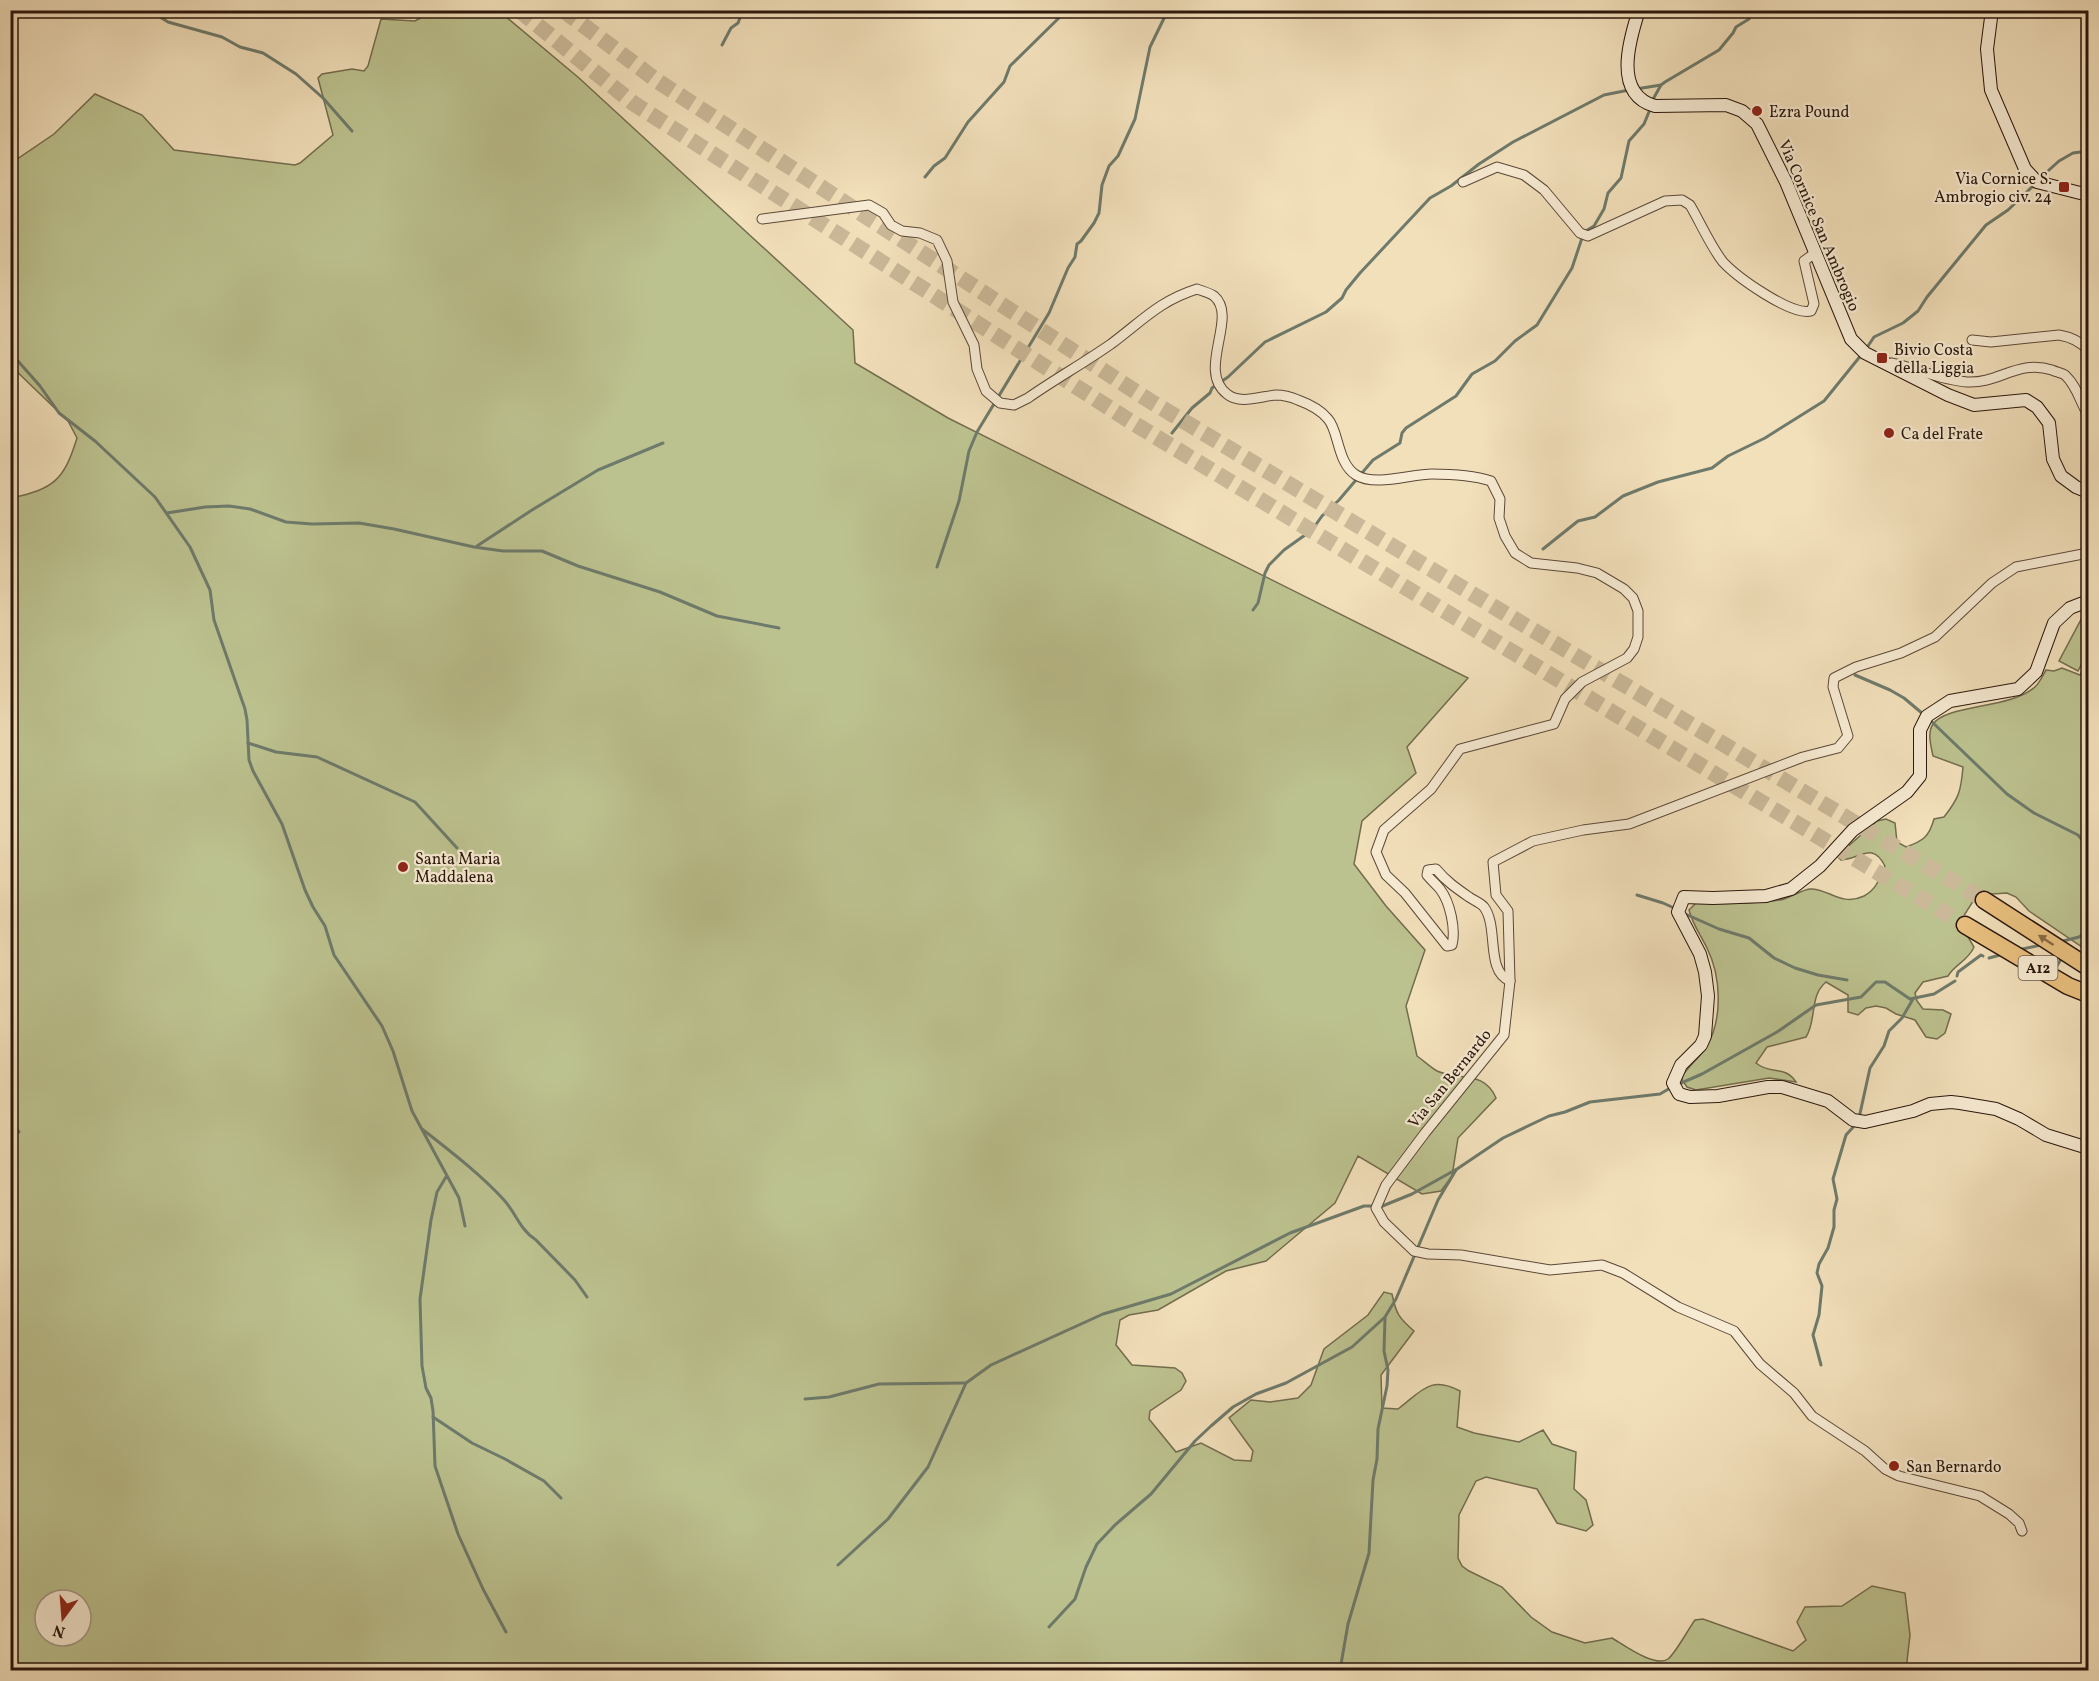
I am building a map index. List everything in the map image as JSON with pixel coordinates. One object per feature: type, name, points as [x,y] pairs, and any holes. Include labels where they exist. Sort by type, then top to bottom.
[{"type":"highway","name":"A12","points":[[1984,900],[2088,967]]},
{"type":"highway","name":"A12","points":[[1965,925],[2068,986],[2088,994]]},
{"type":"street","name":"Via Cornice San Ambrogio","points":[[1640,10],[1634,27],[1627,65],[1629,83],[1645,103],[1655,106],[1726,105],[1742,111],[1757,124],[1786,182],[1851,339],[1865,353],[1948,395],[1974,405],[2026,400],[2037,407],[2049,423],[2053,459],[2061,476],[2076,487],[2088,492]]},
{"type":"street","points":[[1992,10],[1987,49],[1991,90],[2025,169],[2037,182],[2088,195]]},
{"type":"street","points":[[1462,182],[1497,167],[1524,174],[1544,190],[1584,234],[1665,201],[1682,200],[1690,205],[1723,261],[1745,281],[1797,310],[1807,312],[1814,304],[1804,261],[1815,254]]},
{"type":"street","points":[[762,219],[869,205],[883,213],[891,225],[902,231],[920,233],[937,240],[947,261],[953,302],[974,345],[977,369],[986,391],[1000,403],[1014,405],[1028,398],[1109,345],[1159,306],[1176,296],[1197,289],[1206,292],[1214,296],[1223,308],[1215,362],[1218,381],[1227,394],[1240,399],[1278,395],[1314,406],[1330,420],[1346,465],[1357,476],[1376,480],[1430,474],[1476,477],[1491,481],[1500,499],[1499,518],[1515,553],[1531,563],[1577,568],[1597,573],[1624,589],[1633,598],[1638,611],[1638,637],[1634,649],[1627,658],[1582,682],[1565,699],[1554,724],[1460,749],[1431,789],[1384,830],[1376,852],[1386,875],[1405,893],[1447,946],[1452,945],[1454,932],[1449,909],[1441,890],[1426,875],[1428,870],[1436,869],[1447,882],[1484,907],[1490,924],[1497,969],[1503,978],[1510,981]]},
{"type":"street","points":[[1972,340],[1990,342],[2060,334],[2083,344],[2088,350]]},
{"type":"street","name":"Via Cornice San Ambrogio","points":[[1882,362],[1905,366],[1939,378],[1967,382],[1987,382],[2006,372],[2025,367],[2043,367],[2064,375],[2077,390],[2088,415]]},
{"type":"street","name":"Via San Bernardo","points":[[2022,1532],[2019,1523],[2009,1514],[1980,1496],[1899,1476],[1885,1469],[1865,1451],[1812,1416],[1794,1394],[1760,1364],[1734,1331],[1678,1307],[1623,1273],[1602,1265],[1550,1270],[1461,1255],[1428,1254],[1414,1251],[1384,1222],[1378,1204],[1386,1185],[1504,1035],[1510,981],[1508,911],[1496,895],[1493,862],[1533,840],[1629,824],[1803,757],[1838,747],[1848,736],[1833,687],[1834,678],[1856,667],[1901,653],[1935,636],[1992,583],[2016,567],[2088,553]]},
{"type":"street","points":[[2088,601],[2070,608],[2054,623],[2036,672],[2018,689],[1950,702],[1927,716],[1920,730],[1920,776],[1907,792],[1853,830],[1820,866],[1791,890],[1766,896],[1684,897],[1678,912],[1700,954],[1708,996],[1705,1036],[1701,1045],[1681,1065],[1675,1087],[1679,1094],[1690,1097],[1782,1087],[1828,1101],[1853,1120],[1865,1122],[1913,1111],[1938,1102],[1977,1105],[2007,1113],[2046,1135],[2088,1148]]},
{"type":"green space","points":[[433,11],[499,11],[579,78],[853,330],[855,363],[948,418],[1468,678],[1407,747],[1416,773],[1362,821],[1354,864],[1386,906],[1425,950],[1406,1006],[1417,1056],[1437,1071],[1485,1083],[1496,1098],[1458,1138],[1452,1176],[1441,1191],[1422,1194],[1358,1156],[1335,1203],[1266,1261],[1226,1271],[1158,1310],[1129,1315],[1120,1320],[1116,1345],[1132,1365],[1175,1368],[1182,1373],[1186,1381],[1181,1390],[1150,1411],[1149,1419],[1176,1452],[1201,1443],[1234,1460],[1251,1461],[1253,1451],[1229,1418],[1251,1400],[1270,1402],[1298,1398],[1311,1385],[1324,1349],[1368,1315],[1384,1292],[1392,1294],[1399,1315],[1414,1331],[1381,1375],[1382,1408],[1398,1409],[1427,1387],[1450,1386],[1460,1391],[1457,1427],[1474,1433],[1519,1442],[1543,1430],[1552,1444],[1576,1452],[1574,1489],[1586,1500],[1593,1525],[1586,1531],[1557,1523],[1537,1489],[1486,1477],[1476,1481],[1459,1515],[1458,1558],[1462,1566],[1502,1587],[1531,1617],[1552,1632],[1585,1643],[1612,1638],[1648,1658],[1662,1661],[1671,1656],[1695,1620],[1703,1619],[1793,1651],[1806,1640],[1797,1622],[1805,1607],[1842,1606],[1872,1586],[1905,1593],[1910,1635],[1906,1670],[11,1670],[11,498],[38,491],[55,480],[67,464],[77,438],[68,421],[11,366],[10,164],[54,134],[95,94],[142,115],[174,150],[295,165],[333,135],[318,78],[322,74],[352,69],[364,71],[368,66],[381,19],[415,21]]},
{"type":"green space","points":[[2084,614],[2088,617],[2088,652],[2078,671],[2059,661]]},
{"type":"green space","points":[[2088,661],[2088,951],[2029,911],[2016,897],[2007,893],[1977,895],[1963,917],[1962,927],[1974,947],[1971,952],[1948,976],[1923,982],[1915,993],[1923,1009],[1943,1010],[1951,1014],[1945,1033],[1937,1039],[1926,1037],[1915,1020],[1886,1008],[1876,1006],[1866,1008],[1858,1015],[1848,1012],[1848,995],[1826,982],[1817,994],[1806,1037],[1767,1047],[1756,1063],[1761,1067],[1787,1074],[1796,1082],[1769,1078],[1696,1090],[1687,1087],[1682,1080],[1683,1075],[1707,1046],[1716,1023],[1718,1010],[1717,984],[1712,959],[1689,910],[1696,903],[1780,900],[1810,889],[1848,899],[1864,896],[1875,887],[1885,866],[1875,854],[1871,853],[1841,860],[1837,856],[1877,821],[1886,819],[1895,823],[1897,842],[1906,847],[1917,843],[1930,830],[1934,819],[1944,817],[1958,794],[1963,767],[1933,756],[1930,735],[1933,724],[1952,713],[2012,699],[2026,693],[2037,684],[2046,670],[2054,671],[2062,668],[2080,675]]},
{"type":"waterway","points":[[10,23],[23,10]]},
{"type":"waterway","points":[[149,10],[168,22],[222,37],[240,47],[263,53],[296,74],[323,98],[352,131]]},
{"type":"waterway","points":[[722,45],[731,28],[738,23],[743,10]]},
{"type":"waterway","points":[[925,177],[945,158],[968,122],[1004,82],[1010,66],[1067,10]]},
{"type":"waterway","points":[[937,567],[959,501],[969,451],[977,432],[1049,313],[1075,257],[1077,244],[1099,213],[1102,185],[1109,166],[1118,156],[1135,119],[1150,47],[1168,10]]},
{"type":"waterway","points":[[1652,101],[1661,85],[1719,50],[1736,27],[1749,19],[1753,10]]},
{"type":"waterway","points":[[1636,89],[1661,85]]},
{"type":"waterway","points":[[1172,433],[1192,408],[1210,393],[1212,388],[1228,377],[1265,342],[1326,312],[1342,298],[1360,273],[1430,198],[1513,142],[1604,95],[1629,90]]},
{"type":"waterway","points":[[1253,610],[1258,603],[1269,565],[1284,550],[1312,530],[1373,460],[1400,443],[1402,433],[1406,428],[1456,396],[1472,374],[1495,361],[1515,341],[1537,325],[1572,268],[1584,232],[1594,226],[1604,209],[1608,193],[1621,178],[1629,141],[1644,124],[1651,107]]},
{"type":"waterway","points":[[2039,179],[2059,161],[2073,153],[2088,151]]},
{"type":"waterway","points":[[1866,349],[1874,337],[1903,323],[1918,311],[1986,225],[2008,210],[2035,184]]},
{"type":"waterway","points":[[10,352],[40,386],[59,413],[95,441],[155,497],[190,547],[210,590],[214,620],[245,709],[249,760],[253,771],[282,824],[305,890],[325,926],[334,955],[382,1026],[393,1051],[412,1111],[459,1198],[465,1226]]},
{"type":"waterway","points":[[1543,549],[1578,521],[1595,517],[1623,496],[1658,482],[1712,468],[1728,456],[1765,438],[1824,401],[1862,354]]},
{"type":"waterway","points":[[477,546],[598,470],[663,443]]},
{"type":"waterway","points":[[167,513],[229,506],[250,509],[286,522],[359,523],[474,547],[503,551],[542,551],[578,566],[660,592],[717,616],[779,628]]},
{"type":"waterway","points":[[1855,675],[1904,698],[1923,714]]},
{"type":"waterway","points":[[1930,720],[2007,794],[2034,813],[2078,835],[2088,847]]},
{"type":"waterway","points":[[248,743],[276,752],[317,757],[415,802],[457,848]]},
{"type":"waterway","points":[[1637,895],[1674,908]]},
{"type":"waterway","points":[[1683,913],[1719,929],[1749,938],[1774,958],[1795,968],[1847,980]]},
{"type":"waterway","points":[[2059,942],[2079,937],[2088,931]]},
{"type":"waterway","points":[[2018,950],[2041,945]]},
{"type":"waterway","points":[[1989,958],[2004,954]]},
{"type":"waterway","points":[[1957,976],[1958,972],[1981,955],[1983,956]]},
{"type":"waterway","points":[[2055,969],[2063,956]]},
{"type":"waterway","points":[[1679,1084],[1702,1074],[1777,1032],[1816,1005],[1861,997],[1876,982],[1885,982],[1910,999],[1934,994],[1955,981]]},
{"type":"waterway","points":[[1859,1118],[1870,1068],[1884,1046],[1889,1031],[1902,1018],[1913,999]]},
{"type":"waterway","points":[[1380,1207],[1412,1194],[1457,1169],[1503,1138],[1549,1116],[1590,1102],[1660,1094],[1672,1087]]},
{"type":"waterway","points":[[10,1120],[19,1132]]},
{"type":"waterway","points":[[1821,1365],[1813,1335],[1819,1315],[1822,1286],[1817,1273],[1834,1227],[1834,1210],[1837,1199],[1833,1179],[1846,1135],[1856,1124]]},
{"type":"waterway","points":[[422,1129],[494,1190],[508,1205],[526,1231],[575,1280],[587,1297]]},
{"type":"waterway","points":[[1049,1627],[1075,1599],[1097,1544],[1151,1494],[1195,1441],[1211,1426],[1233,1407],[1256,1394],[1286,1383],[1352,1347],[1385,1317],[1396,1299],[1438,1200],[1456,1170]]},
{"type":"waterway","points":[[446,1177],[437,1192],[431,1220],[420,1299],[422,1366],[433,1411],[435,1466],[458,1534],[506,1632]]},
{"type":"waterway","points":[[838,1565],[888,1519],[928,1467],[966,1383],[991,1365],[1103,1314],[1171,1294],[1290,1233],[1364,1206],[1374,1206]]},
{"type":"waterway","points":[[1340,1670],[1348,1624],[1369,1553],[1378,1429],[1387,1386],[1388,1370],[1384,1351],[1385,1318]]},
{"type":"waterway","points":[[805,1399],[829,1397],[879,1384],[966,1383]]},
{"type":"waterway","points":[[433,1417],[472,1443],[544,1481],[561,1498]]},
{"type":"tunnel","points":[[519,10],[633,103],[1133,423],[1965,925]]},
{"type":"tunnel","points":[[563,10],[656,80],[1150,401],[1984,900]]},
{"type":"place","name":"Ezra Pound","points":[[1757,111]]},
{"type":"place","name":"Via Cornice S. Ambrogio civ. 24","points":[[2064,187]]},
{"type":"place","name":"Bivio Costa della Liggia","points":[[1882,358]]},
{"type":"place","name":"Ca del Frate","points":[[1889,433]]},
{"type":"place","name":"Santa Maria Maddalena","points":[[403,867]]},
{"type":"place","name":"San Bernardo","points":[[1894,1466]]}]
